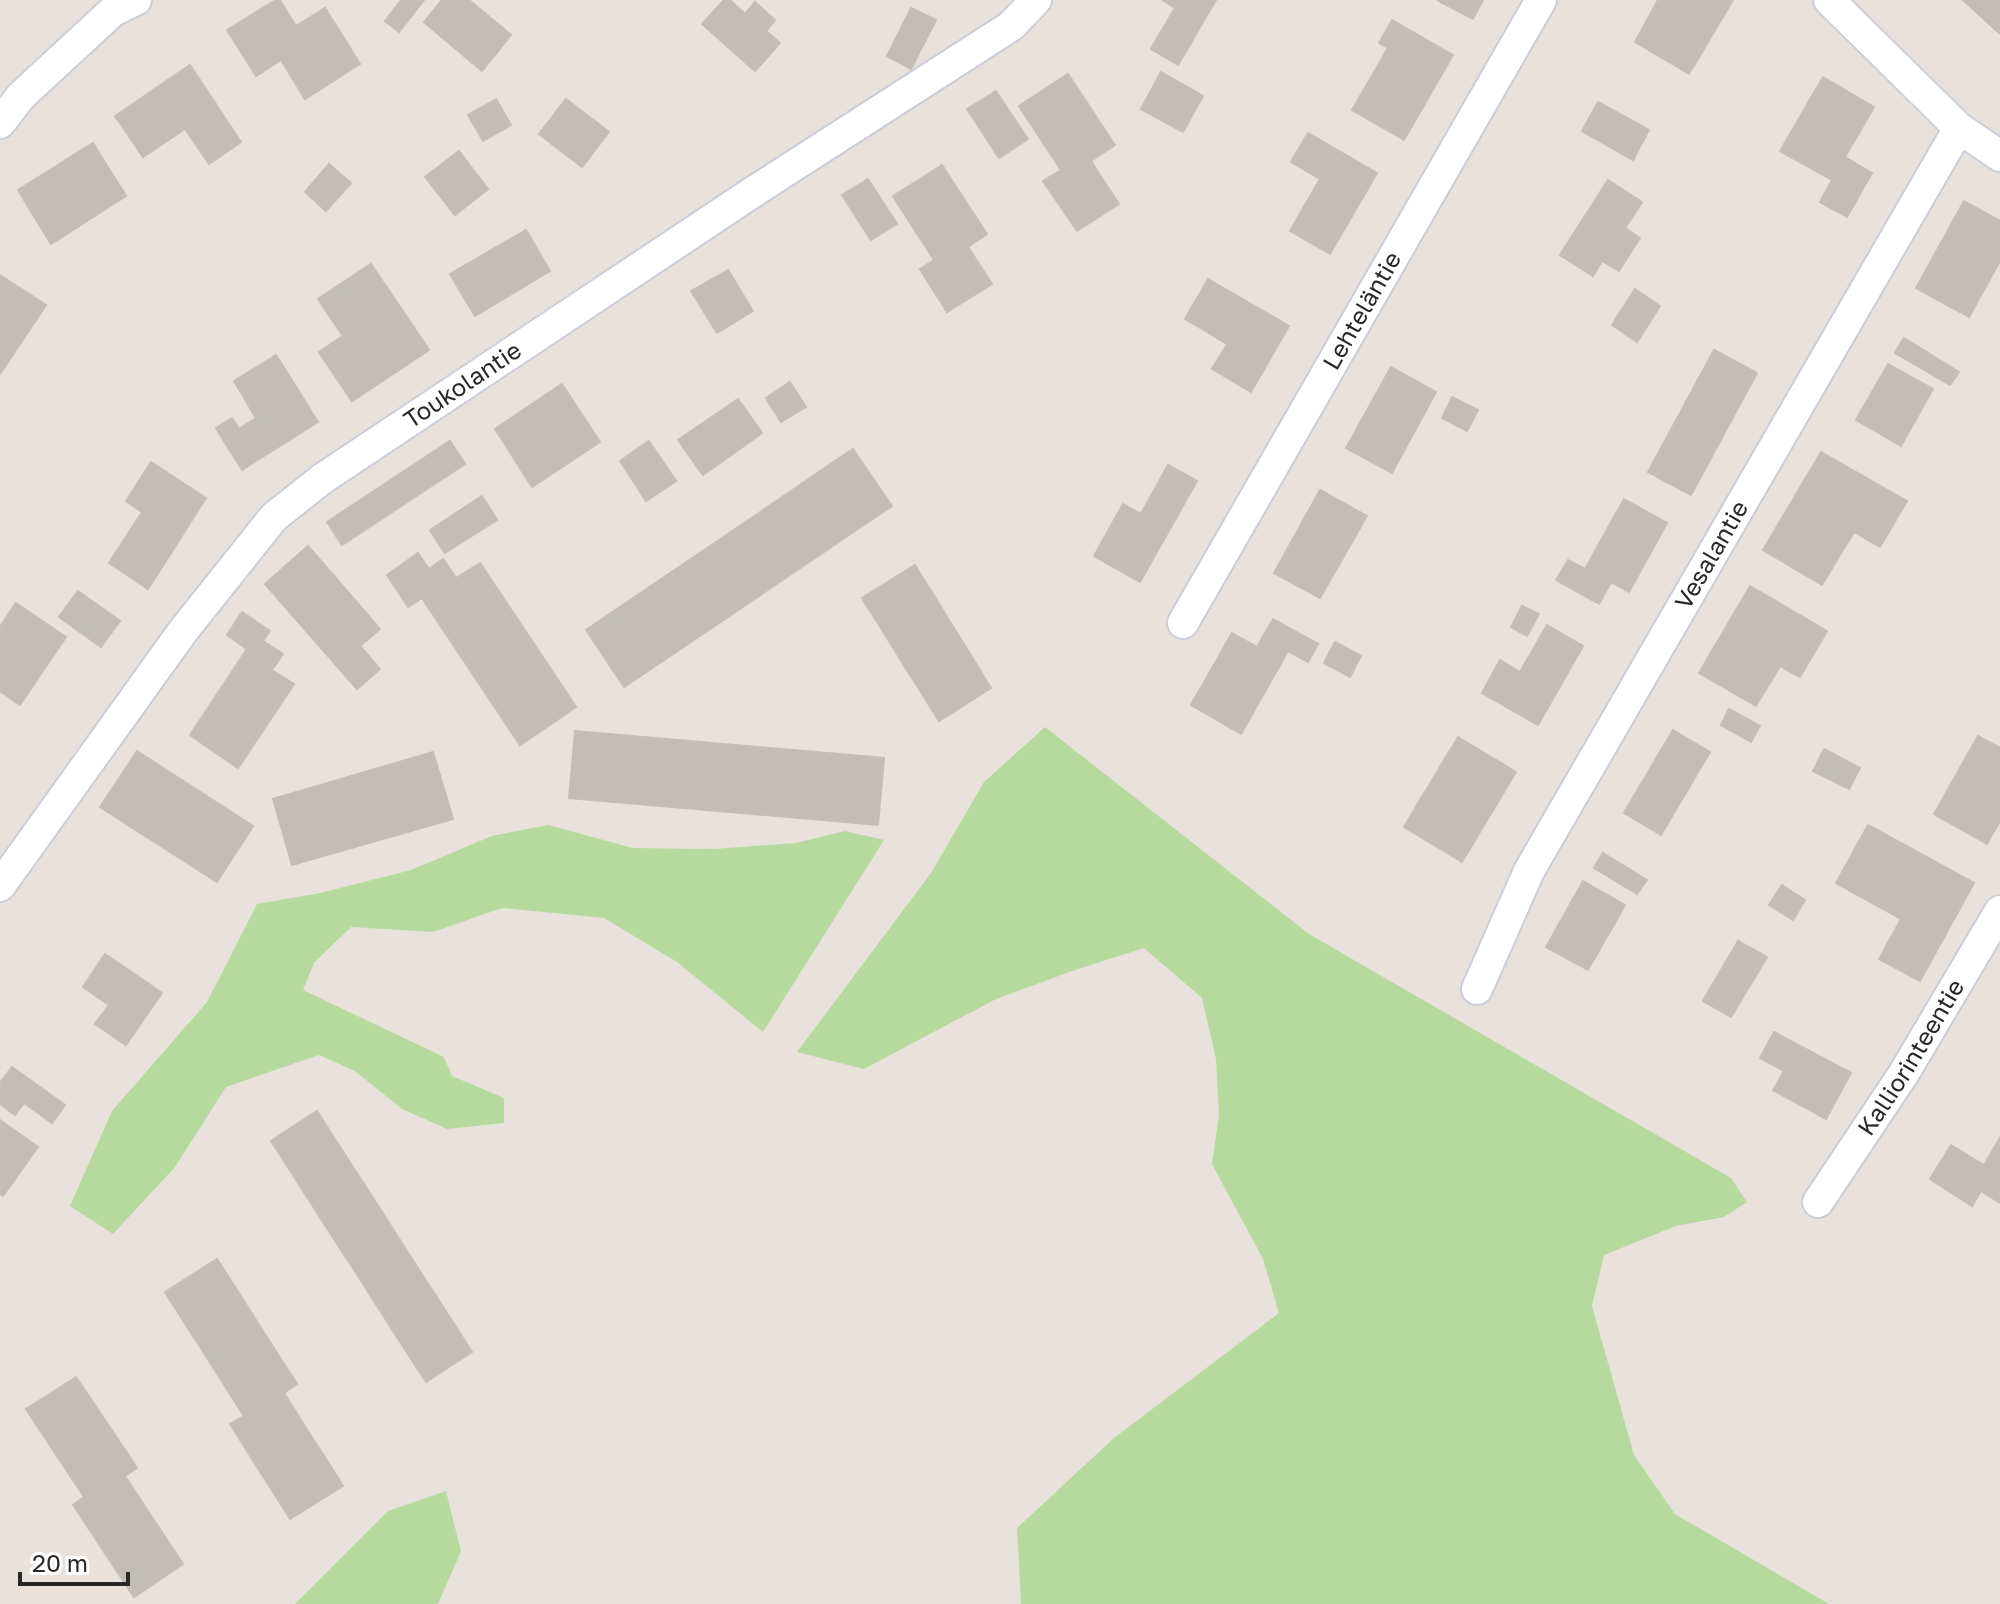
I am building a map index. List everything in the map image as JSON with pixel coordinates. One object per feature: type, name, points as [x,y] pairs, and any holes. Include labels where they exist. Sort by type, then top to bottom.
[{"type":"street","points":[[0,123],[21,96],[113,11],[136,0]]},
{"type":"street","name":"Toukolantie","points":[[0,886],[183,631],[274,517],[322,479],[737,203],[1011,26],[1036,0]]},
{"type":"street","name":"Lehteläntie","points":[[1183,623],[1541,0]]},
{"type":"street","points":[[1829,0],[1959,128],[2000,156]]},
{"type":"street","name":"Vesalantie","points":[[1477,989],[1529,871],[1959,128]]},
{"type":"street","name":"Kalliorinteentie","points":[[1818,1202],[1904,1073],[2000,911]]},
{"type":"green space","points":[[1045,727],[1309,934],[1731,1178],[1747,1202],[1724,1217],[1676,1226],[1604,1255],[1592,1306],[1634,1455],[1675,1514],[1829,1604],[1021,1604],[1017,1528],[1114,1438],[1279,1313],[1263,1259],[1212,1164],[1219,1115],[1216,1059],[1202,998],[1144,948],[996,999],[864,1069],[797,1052],[931,873],[984,782]]},
{"type":"green space","points":[[548,825],[633,848],[714,849],[796,843],[845,831],[884,840],[763,1032],[677,962],[604,918],[502,908],[433,932],[351,927],[314,963],[303,990],[444,1057],[452,1076],[504,1098],[504,1123],[447,1129],[402,1109],[355,1071],[319,1055],[226,1087],[175,1167],[113,1234],[70,1206],[112,1111],[207,1002],[257,904],[320,893],[411,870],[492,836]]},
{"type":"green space","points":[[446,1491],[461,1551],[438,1604],[295,1604],[388,1511]]},
{"type":"building","points":[[280,0],[296,26],[325,8],[360,64],[305,99],[281,60],[256,76],[227,30]]},
{"type":"building","points":[[401,0],[424,0],[399,32],[385,21]]},
{"type":"building","points":[[442,0],[469,0],[511,35],[482,71],[424,22]]},
{"type":"building","points":[[724,0],[730,0],[745,14],[755,2],[775,20],[766,31],[780,43],[755,71],[702,24]]},
{"type":"building","points":[[1163,0],[1216,0],[1178,65],[1151,49],[1175,8]]},
{"type":"building","points":[[1437,0],[1483,0],[1473,19]]},
{"type":"building","points":[[1658,0],[1733,0],[1689,74],[1635,42]]},
{"type":"building","points":[[1963,0],[2000,0],[2000,34]]},
{"type":"building","points":[[911,8],[936,20],[911,69],[887,56]]},
{"type":"building","points":[[1392,20],[1453,55],[1404,140],[1352,110],[1388,48],[1379,43]]},
{"type":"building","points":[[190,65],[241,142],[209,164],[185,129],[143,157],[115,116]]},
{"type":"building","points":[[1161,72],[1203,96],[1183,132],[1141,109]]},
{"type":"building","points":[[1068,74],[1115,145],[1091,161],[1119,204],[1077,231],[1043,181],[1061,170],[1019,106]]},
{"type":"building","points":[[1823,77],[1874,107],[1845,157],[1872,173],[1847,217],[1820,202],[1832,180],[1780,151]]},
{"type":"building","points":[[996,91],[1028,139],[999,158],[967,109]]},
{"type":"building","points":[[496,99],[511,125],[483,141],[468,115]]},
{"type":"building","points":[[566,99],[609,132],[582,167],[539,134]]},
{"type":"building","points":[[1598,102],[1649,130],[1633,160],[1582,131]]},
{"type":"building","points":[[1308,133],[1377,173],[1330,254],[1290,231],[1320,179],[1291,162]]},
{"type":"building","points":[[93,143],[126,196],[51,244],[18,190]]},
{"type":"building","points":[[459,151],[488,189],[455,215],[425,177]]},
{"type":"building","points":[[329,164],[351,183],[326,211],[305,192]]},
{"type":"building","points":[[942,165],[987,234],[968,247],[992,284],[947,312],[920,269],[934,260],[893,196]]},
{"type":"building","points":[[868,179],[897,224],[871,240],[842,195]]},
{"type":"building","points":[[1608,180],[1642,202],[1625,228],[1640,238],[1619,271],[1602,261],[1593,276],[1560,255]]},
{"type":"building","points":[[1964,201],[2000,221],[2000,261],[1969,317],[1916,288]]},
{"type":"building","points":[[526,230],[550,271],[475,316],[450,274]]},
{"type":"building","points":[[371,264],[429,350],[352,401],[319,352],[343,336],[318,299]]},
{"type":"building","points":[[728,270],[753,311],[717,333],[691,291]]},
{"type":"building","points":[[0,275],[46,305],[0,374]]},
{"type":"building","points":[[1208,279],[1289,326],[1251,392],[1212,369],[1227,344],[1185,319]]},
{"type":"building","points":[[1635,289],[1660,306],[1637,342],[1612,325]]},
{"type":"building","points":[[1904,338],[1959,372],[1950,385],[1895,353]]},
{"type":"building","points":[[1714,350],[1757,373],[1691,495],[1648,472]]},
{"type":"building","points":[[276,355],[318,422],[242,470],[216,428],[232,418],[239,429],[256,418],[234,381]]},
{"type":"building","points":[[1888,364],[1933,389],[1901,446],[1856,420]]},
{"type":"building","points":[[1391,367],[1436,392],[1392,473],[1346,448]]},
{"type":"building","points":[[790,382],[806,407],[781,422],[766,398]]},
{"type":"building","points":[[562,384],[600,442],[532,487],[495,429]]},
{"type":"building","points":[[1452,397],[1478,410],[1467,431],[1442,418]]},
{"type":"building","points":[[738,399],[762,433],[703,475],[678,440]]},
{"type":"building","points":[[450,441],[465,464],[342,545],[327,522]]},
{"type":"building","points":[[649,441],[676,481],[646,501],[620,461]]},
{"type":"building","points":[[853,449],[892,506],[624,687],[586,630]]},
{"type":"building","points":[[1821,452],[1907,501],[1880,547],[1854,532],[1822,585],[1763,550]]},
{"type":"building","points":[[151,462],[206,498],[148,589],[109,563],[142,512],[126,501]]},
{"type":"building","points":[[1168,465],[1197,481],[1140,582],[1094,556],[1123,504],[1141,514]]},
{"type":"building","points":[[1320,490],[1367,516],[1320,598],[1274,573]]},
{"type":"building","points":[[482,496],[497,520],[445,553],[430,530]]},
{"type":"building","points":[[1624,499],[1667,523],[1629,592],[1611,582],[1599,604],[1556,580],[1568,560],[1585,569]]},
{"type":"building","points":[[308,546],[380,629],[360,646],[380,669],[357,689],[265,584]]},
{"type":"building","points":[[418,553],[429,569],[443,559],[456,578],[480,563],[576,707],[520,745],[422,598],[408,607],[387,575]]},
{"type":"building","points":[[915,565],[991,688],[939,721],[862,598]]},
{"type":"building","points":[[1750,586],[1827,631],[1800,677],[1780,666],[1756,706],[1699,673]]},
{"type":"building","points":[[78,591],[120,621],[101,647],[59,617]]},
{"type":"building","points":[[16,603],[66,637],[20,705],[0,691],[0,627]]},
{"type":"building","points":[[1522,606],[1539,614],[1527,636],[1511,627]]},
{"type":"building","points":[[242,612],[270,631],[263,641],[283,654],[272,670],[294,684],[238,768],[190,735],[247,649],[227,635]]},
{"type":"building","points":[[1273,619],[1318,644],[1308,662],[1288,651],[1241,734],[1191,705],[1232,633],[1257,647]]},
{"type":"building","points":[[1547,625],[1583,646],[1538,725],[1482,693],[1500,660],[1520,672]]},
{"type":"building","points":[[1335,642],[1361,656],[1350,677],[1324,663]]},
{"type":"building","points":[[1729,709],[1760,726],[1751,742],[1721,725]]},
{"type":"building","points":[[1673,730],[1710,752],[1661,835],[1624,813]]},
{"type":"building","points":[[575,731],[884,758],[878,825],[569,798]]},
{"type":"building","points":[[1978,736],[2000,748],[2000,821],[1987,844],[1934,814]]},
{"type":"building","points":[[1458,737],[1516,772],[1462,862],[1404,827]]},
{"type":"building","points":[[1824,749],[1860,768],[1849,789],[1813,771]]},
{"type":"building","points":[[137,751],[253,826],[217,882],[100,807]]},
{"type":"building","points":[[433,752],[453,819],[292,865],[273,799]]},
{"type":"building","points":[[1868,825],[1974,883],[1920,981],[1879,959],[1901,919],[1836,883]]},
{"type":"building","points":[[1603,853],[1647,880],[1637,894],[1594,868]]},
{"type":"building","points":[[1583,881],[1625,905],[1588,970],[1546,947]]},
{"type":"building","points":[[1782,885],[1805,900],[1793,920],[1769,905]]},
{"type":"building","points":[[1738,941],[1767,957],[1731,1017],[1703,1001]]},
{"type":"building","points":[[105,954],[162,993],[126,1045],[95,1024],[109,1005],[83,987]]},
{"type":"building","points":[[1774,1032],[1851,1073],[1826,1119],[1773,1090],[1784,1071],[1760,1058]]},
{"type":"building","points":[[12,1067],[65,1105],[52,1123],[24,1103],[15,1115],[0,1104],[0,1083]]},
{"type":"building","points":[[317,1111],[472,1352],[426,1382],[271,1141]]},
{"type":"building","points":[[0,1120],[38,1147],[3,1196],[0,1194]]},
{"type":"building","points":[[2000,1138],[2000,1203],[1981,1191],[1972,1206],[1930,1179],[1951,1145],[1984,1165]]},
{"type":"building","points":[[217,1259],[297,1384],[284,1393],[343,1486],[290,1519],[230,1424],[244,1416],[165,1292]]},
{"type":"building","points":[[76,1377],[137,1468],[125,1476],[183,1564],[134,1597],[73,1505],[84,1497],[26,1409]]}]
